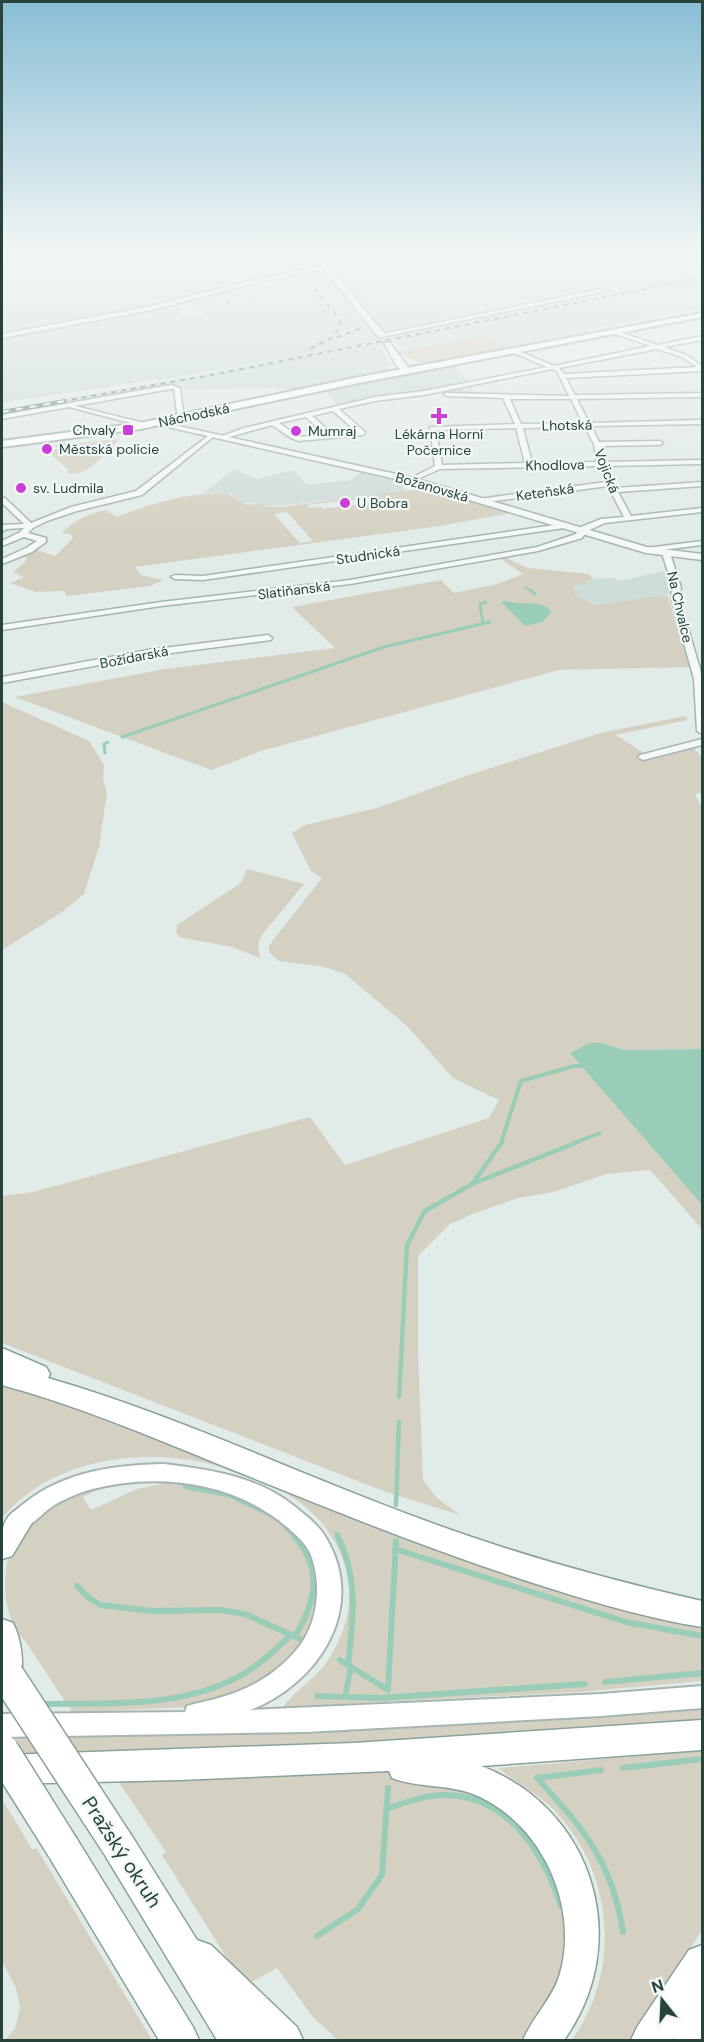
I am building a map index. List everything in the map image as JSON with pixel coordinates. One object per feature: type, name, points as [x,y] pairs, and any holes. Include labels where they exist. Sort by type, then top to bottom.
[{"type":"highway","points":[[2,1358],[144,1422]]},
{"type":"highway","points":[[2,1375],[52,1389],[144,1422],[400,1524],[512,1565],[599,1592],[702,1614]]},
{"type":"highway","points":[[2,1547],[18,1521]]},
{"type":"highway","name":"Pražský okruh","points":[[3,1657],[238,2040]]},
{"type":"highway","points":[[2,1770],[311,1761],[474,1752],[702,1735]]},
{"type":"highway","points":[[2,1751],[180,2040]]},
{"type":"highway","points":[[311,1761],[419,1768],[457,1774],[484,1783],[511,1798],[543,1826],[555,1842],[574,1879],[582,1909],[584,1939],[577,1980],[570,2000],[560,2018],[542,2040]]},
{"type":"highway","points":[[176,1937],[284,2040]]},
{"type":"highway","points":[[650,2040],[702,1963]]},
{"type":"highway","points":[[692,2040],[702,2010]]},
{"type":"main road","name":"Náchodská","points":[[2,444],[159,423],[528,348]]},
{"type":"main road","points":[[18,1521],[50,1495],[92,1479],[130,1474],[187,1476],[226,1483],[262,1497],[309,1532],[321,1551],[329,1582],[326,1620],[310,1652],[285,1679],[260,1695],[227,1708],[181,1717],[120,1724]]},
{"type":"main road","points":[[2,1726],[408,1717],[702,1697]]},
{"type":"street","points":[[389,348],[407,371]]},
{"type":"street","points":[[222,437],[375,399],[424,393],[650,348]]},
{"type":"street","points":[[661,348],[684,356],[702,369]]},
{"type":"street","points":[[514,351],[555,367]]},
{"type":"street","name":"Vojická","points":[[555,367],[562,376],[597,444],[601,465],[628,518]]},
{"type":"street","points":[[562,376],[702,369]]},
{"type":"street","points":[[467,384],[471,394]]},
{"type":"street","points":[[2,417],[177,388],[180,413],[184,417]]},
{"type":"street","points":[[424,393],[573,398],[702,395]]},
{"type":"street","points":[[506,397],[519,426],[529,466]]},
{"type":"street","points":[[68,406],[146,425]]},
{"type":"street","points":[[274,423],[299,439],[363,433],[335,409]]},
{"type":"street","points":[[308,415],[330,436]]},
{"type":"street","name":"Lhotská","points":[[439,467],[432,428],[702,422]]},
{"type":"street","name":"Božanovská","points":[[159,423],[411,480],[646,550],[702,557]]},
{"type":"street","points":[[2,530],[3,528],[30,526],[74,509],[139,493],[212,435]]},
{"type":"street","name":"Khodlova","points":[[597,444],[660,443]]},
{"type":"street","name":"Khodlova","points":[[411,480],[439,467],[702,462]]},
{"type":"street","name":"Keteňská","points":[[479,501],[612,487],[702,484]]},
{"type":"street","points":[[2,500],[30,526]]},
{"type":"street","name":"Slatiňanská","points":[[2,628],[161,604],[309,589],[532,550],[582,532],[598,523],[702,510]]},
{"type":"street","points":[[2,544],[24,534],[30,526]]},
{"type":"street","name":"Studnická","points":[[175,577],[203,578],[561,526]]},
{"type":"street","points":[[2,562],[29,550],[43,540],[24,534]]},
{"type":"street","points":[[646,550],[702,543]]},
{"type":"street","name":"Na Chvalce","points":[[666,553],[677,588],[675,597],[698,678],[702,731]]},
{"type":"street","name":"Božídarská","points":[[2,680],[72,669],[148,652],[268,638]]},
{"type":"street","points":[[643,758],[702,742]]},
{"type":"shaded area","points":[[2,348],[382,348],[391,366],[386,368],[390,370],[288,392],[278,388],[184,390],[182,384],[2,415],[2,411],[134,389],[317,353],[162,380],[2,403]]},
{"type":"shaded area","points":[[414,348],[507,348],[423,364],[399,351]]},
{"type":"shaded area","points":[[454,366],[469,382],[475,393],[421,393],[337,406],[326,390]]},
{"type":"shaded area","points":[[120,439],[88,469],[73,474],[66,472],[69,470],[46,450],[58,449],[55,445]]},
{"type":"shaded area","points":[[234,469],[257,479],[293,470],[307,485],[350,480],[363,471],[398,479],[402,481],[405,488],[404,492],[267,507],[261,503],[241,503],[232,494],[204,493]]},
{"type":"shaded area","points":[[427,488],[510,513],[440,526],[135,567],[141,575],[163,580],[150,586],[67,596],[64,591],[36,592],[10,583],[24,577],[13,572],[25,562],[27,557],[20,556],[34,549],[55,556],[73,538],[71,534],[62,533],[66,528],[82,518],[106,510],[117,517],[171,500],[212,494],[227,494],[247,504],[261,503],[267,507]],"holes":[[[374,497],[377,499],[374,500],[376,502],[323,509],[321,507],[310,508],[307,505]],[[287,512],[313,541],[300,543],[274,514]]]},
{"type":"shaded area","points":[[500,558],[506,558],[528,568],[589,574],[593,579],[573,587],[575,595],[595,605],[667,595],[690,667],[559,670],[261,751],[211,770],[15,697],[165,669],[335,648],[292,607],[441,580],[454,593],[497,584],[523,574]]},
{"type":"shaded area","points":[[663,571],[673,582],[672,592],[667,595],[619,604],[595,605],[575,595],[573,586],[593,579],[613,578],[621,581]]},
{"type":"shaded area","points":[[501,602],[540,604],[551,613],[542,622],[525,626]]},
{"type":"shaded area","points":[[2,702],[89,741],[104,765],[103,779],[107,793],[99,847],[84,894],[62,912],[2,950]]},
{"type":"shaded area","points":[[685,716],[688,720],[615,735],[650,755],[664,755],[693,747],[702,758],[702,793],[695,794],[702,808],[702,1049],[624,1050],[602,1043],[570,1053],[702,1205],[702,1229],[650,1170],[606,1174],[554,1192],[518,1198],[470,1215],[450,1224],[418,1256],[418,1352],[423,1480],[436,1497],[460,1515],[386,1492],[2,1343],[2,1196],[33,1192],[310,1117],[345,1165],[489,1118],[499,1100],[453,1078],[406,1025],[345,974],[325,967],[279,961],[269,952],[269,946],[273,940],[322,878],[311,871],[292,833],[305,825],[377,808],[466,776],[600,733]]},
{"type":"shaded area","points":[[247,869],[304,884],[261,936],[258,944],[260,958],[232,947],[179,937],[176,932],[177,925],[241,883]]},
{"type":"shaded area","points":[[590,1043],[602,1043],[624,1050],[702,1049],[702,1205],[570,1053]]},
{"type":"shaded area","points":[[2,1384],[60,1400],[233,1468],[231,1470],[202,1462],[171,1458],[139,1457],[108,1461],[78,1468],[50,1480],[24,1497],[2,1518]]},
{"type":"shaded area","points":[[119,1479],[83,1497],[91,1510],[137,1489],[176,1481],[206,1484],[272,1510],[309,1546],[322,1594],[305,1646],[260,1685],[196,1707],[72,1712],[11,1619],[7,1605],[5,1575],[11,1547],[17,1535],[44,1507],[53,1500],[75,1491]]},
{"type":"shaded area","points":[[288,1490],[658,1615],[702,1624],[702,1681],[579,1692],[283,1707],[328,1660],[341,1637],[349,1591],[346,1568],[338,1547],[325,1528],[309,1510],[288,1494]]},
{"type":"shaded area","points":[[702,1702],[702,1727],[602,1736],[2,1762],[2,1738],[409,1724]]},
{"type":"shaded area","points":[[702,1750],[702,1930],[658,2000],[629,2040],[572,2040],[588,2013],[599,1983],[604,1952],[604,1922],[599,1891],[589,1861],[573,1834],[553,1809],[499,1768]]},
{"type":"shaded area","points":[[402,1772],[487,1794],[554,1858],[573,1958],[538,2028],[525,2040],[338,2040],[313,2017],[277,1968],[250,1983],[235,1971],[162,1855],[166,1852],[118,1781]]},
{"type":"shaded area","points":[[2,1799],[32,1849],[37,1849],[152,2040],[5,2040],[15,2029],[20,2008],[16,1988],[2,1961]]},
{"type":"waterway","points":[[525,587],[532,592]]},
{"type":"waterway","points":[[530,590],[535,594]]},
{"type":"waterway","points":[[483,624],[480,604],[486,602]]},
{"type":"waterway","points":[[483,624],[490,622]]},
{"type":"waterway","points":[[122,737],[384,647],[483,624]]},
{"type":"waterway","points":[[105,753],[104,744],[108,742]]},
{"type":"waterway","points":[[501,1143],[521,1081],[574,1066],[586,1066]]},
{"type":"waterway","points":[[574,1143],[600,1133]]},
{"type":"waterway","points":[[473,1183],[502,1142]]},
{"type":"waterway","points":[[399,1397],[407,1245],[425,1211],[472,1184],[578,1142]]},
{"type":"waterway","points":[[396,1505],[399,1422]]},
{"type":"waterway","points":[[185,1487],[229,1495],[271,1515]]},
{"type":"waterway","points":[[285,1526],[296,1538]]},
{"type":"waterway","points":[[337,1534],[339,1538]]},
{"type":"waterway","points":[[295,1537],[310,1561],[313,1586],[308,1611],[295,1636]]},
{"type":"waterway","points":[[338,1537],[345,1553],[352,1584],[353,1616],[348,1665]]},
{"type":"waterway","points":[[396,1541],[396,1549]]},
{"type":"waterway","points":[[348,1665],[388,1690],[396,1549]]},
{"type":"waterway","points":[[396,1549],[626,1622],[702,1636]]},
{"type":"waterway","points":[[77,1586],[89,1598],[101,1605],[152,1611],[221,1610],[245,1614],[300,1639]]},
{"type":"waterway","points":[[41,1704],[146,1702],[197,1693],[222,1685],[245,1673],[291,1635]]},
{"type":"waterway","points":[[340,1660],[348,1665]]},
{"type":"waterway","points":[[345,1697],[351,1667]]},
{"type":"waterway","points":[[605,1682],[702,1673]]},
{"type":"waterway","points":[[345,1697],[380,1698],[585,1684]]},
{"type":"waterway","points":[[317,1696],[345,1697]]},
{"type":"waterway","points":[[623,1768],[702,1759]]},
{"type":"waterway","points":[[601,1770],[537,1778],[568,1813],[594,1848],[612,1886],[623,1932]]},
{"type":"waterway","points":[[387,1809],[388,1788]]},
{"type":"waterway","points":[[387,1809],[420,1798],[440,1795],[463,1797],[484,1803],[503,1814],[532,1846],[544,1865],[561,1906]]},
{"type":"waterway","points":[[317,1936],[358,1909],[382,1875],[387,1809]]},
{"type":"railway","points":[[306,351],[311,348]]},
{"type":"railway","points":[[57,402],[346,348]]},
{"type":"railway","points":[[2,412],[65,401]]},
{"type":"place","name":"Lékárna Horní Počernice","points":[[439,416]]},
{"type":"place","name":"Chvaly","points":[[128,430]]},
{"type":"place","name":"Mumraj","points":[[296,431]]},
{"type":"place","name":"Městská policie","points":[[47,449]]},
{"type":"place","name":"sv. Ludmila","points":[[21,488]]},
{"type":"place","name":"U Bobra","points":[[345,503]]}]
